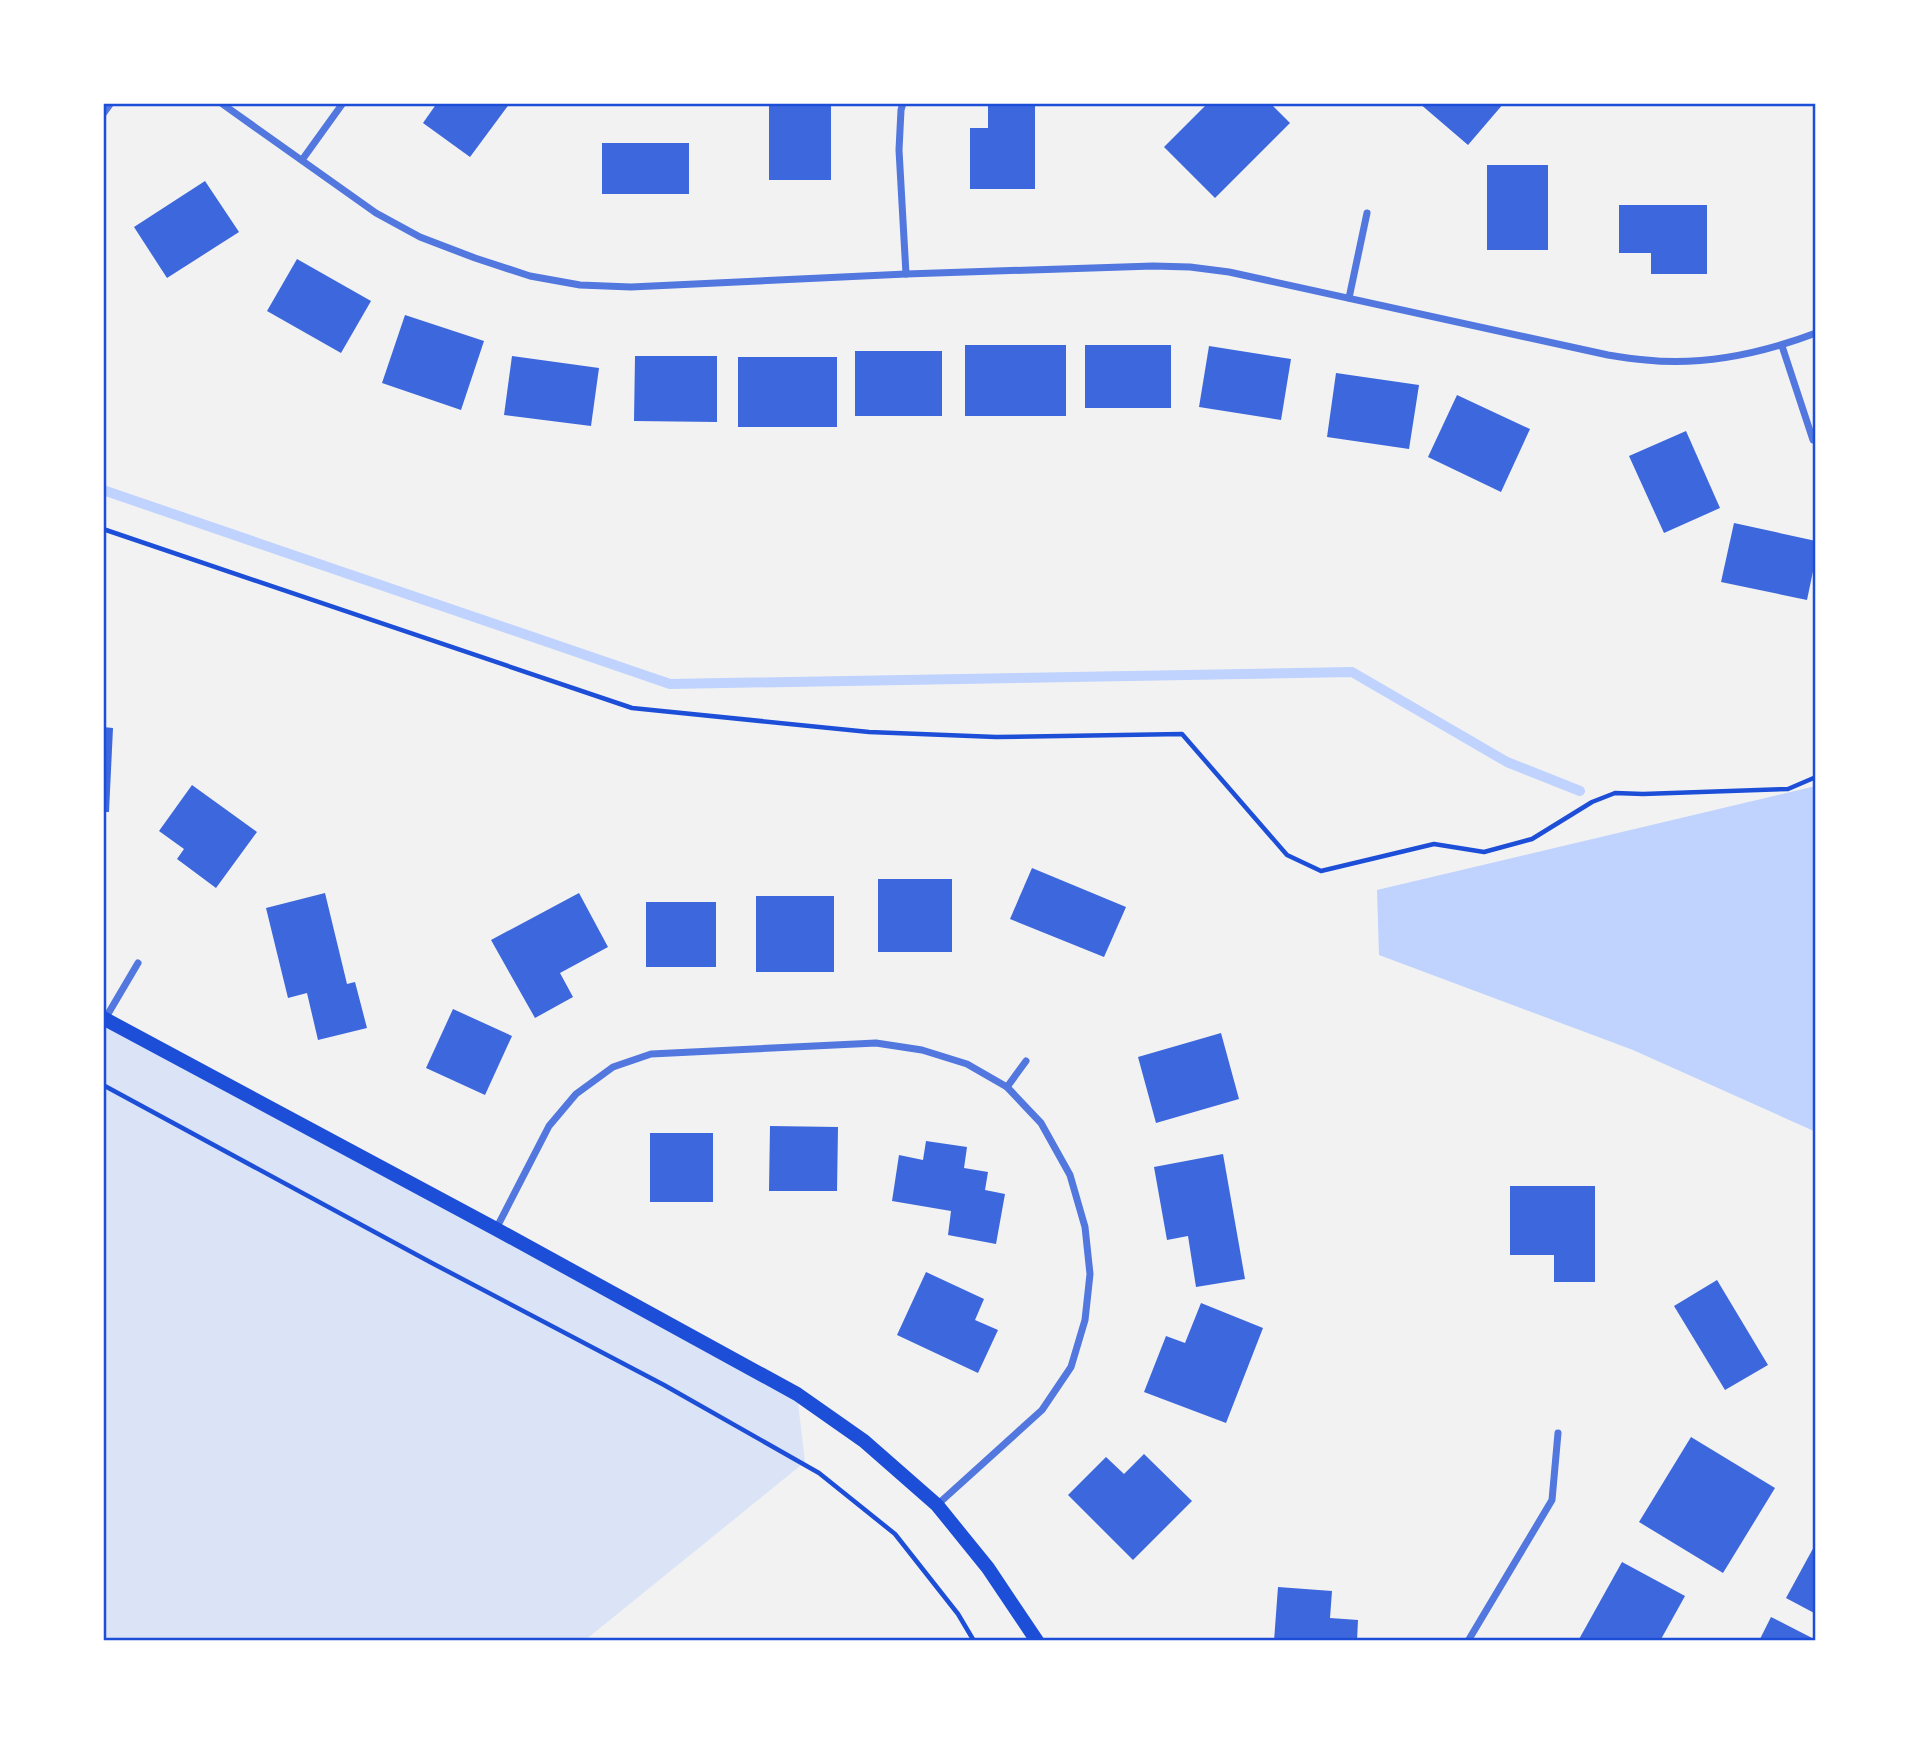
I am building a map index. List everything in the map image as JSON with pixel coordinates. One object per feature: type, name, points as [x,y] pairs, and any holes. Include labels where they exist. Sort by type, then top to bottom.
[{"type":"main road","points":[[104,1018],[797,1394],[864,1441],[937,1505],[988,1568],[1037,1641]]},
{"type":"street","points":[[103,114],[111,103]]},
{"type":"street","points":[[221,103],[376,213],[420,237],[530,276],[580,285],[631,287],[906,274],[1139,266],[1190,267],[1229,272],[1608,355],[1647,360],[1732,356],[1782,346],[1816,333]]},
{"type":"street","points":[[302,160],[343,103]]},
{"type":"street","points":[[902,103],[899,150],[906,274]]},
{"type":"street","points":[[1349,298],[1367,212]]},
{"type":"street","points":[[1782,346],[1813,440]]},
{"type":"street","points":[[104,1018],[138,963]]},
{"type":"street","points":[[496,1229],[549,1126],[576,1094],[613,1067],[651,1054],[876,1043],[922,1050],[967,1064],[1007,1087],[1041,1123],[1070,1175],[1085,1227],[1090,1273],[1085,1320],[1070,1367],[1042,1410],[937,1505]]},
{"type":"street","points":[[1007,1087],[1027,1061]]},
{"type":"street","points":[[1468,1641],[1552,1500],[1558,1433]]},
{"type":"path","points":[[103,529],[632,708],[869,732],[996,737],[1182,734],[1287,855],[1321,871],[1434,844],[1484,852],[1532,839],[1592,802],[1615,793],[1788,789],[1816,777]]},
{"type":"path","points":[[103,1085],[664,1385],[819,1473],[895,1534],[958,1614],[974,1641]]},
{"type":"shaded area","points":[[103,1013],[797,1394],[805,1462],[584,1641],[103,1641]]},
{"type":"water","points":[[1816,786],[1816,1132],[1633,1050],[1379,955],[1377,890]]},
{"type":"building","points":[[437,103],[510,103],[470,157],[423,123]]},
{"type":"building","points":[[769,103],[831,103],[831,180],[769,180]]},
{"type":"building","points":[[988,103],[1035,103],[1035,189],[970,189],[970,128],[988,128]]},
{"type":"building","points":[[1208,103],[1270,103],[1290,123],[1215,198],[1164,147]]},
{"type":"building","points":[[1419,103],[1504,103],[1468,145]]},
{"type":"building","points":[[602,143],[689,143],[689,194],[602,194]]},
{"type":"building","points":[[1487,165],[1548,165],[1548,250],[1487,250]]},
{"type":"building","points":[[205,181],[239,232],[167,278],[134,227]]},
{"type":"building","points":[[1619,205],[1707,205],[1707,274],[1651,274],[1651,253],[1619,253]]},
{"type":"building","points":[[297,259],[371,301],[341,353],[267,311]]},
{"type":"building","points":[[405,315],[484,341],[461,410],[382,383]]},
{"type":"building","points":[[965,345],[1066,345],[1066,416],[965,416]]},
{"type":"building","points":[[1085,345],[1171,345],[1171,408],[1085,408]]},
{"type":"building","points":[[1209,346],[1291,359],[1281,420],[1199,407]]},
{"type":"building","points":[[855,351],[942,351],[942,416],[855,416]]},
{"type":"building","points":[[512,356],[599,368],[591,426],[504,415]]},
{"type":"building","points":[[635,356],[717,356],[717,422],[634,421]]},
{"type":"building","points":[[738,357],[837,357],[837,427],[738,427]]},
{"type":"building","points":[[1336,373],[1419,385],[1409,449],[1327,437]]},
{"type":"building","points":[[1457,395],[1530,429],[1501,492],[1428,457]]},
{"type":"building","points":[[1686,431],[1720,508],[1664,533],[1629,456]]},
{"type":"building","points":[[1734,523],[1816,541],[1816,557],[1807,600],[1721,582]]},
{"type":"building","points":[[103,727],[113,728],[109,812],[103,812]]},
{"type":"building","points":[[192,785],[257,832],[216,888],[177,859],[184,849],[159,831]]},
{"type":"building","points":[[1032,868],[1126,907],[1104,957],[1010,919]]},
{"type":"building","points":[[878,879],[952,879],[952,952],[878,952]]},
{"type":"building","points":[[325,893],[347,984],[355,982],[367,1028],[318,1040],[307,993],[288,998],[266,908]]},
{"type":"building","points":[[579,893],[608,947],[560,973],[573,997],[535,1018],[491,940]]},
{"type":"building","points":[[756,896],[834,896],[834,972],[756,972]]},
{"type":"building","points":[[646,902],[716,902],[716,967],[646,967]]},
{"type":"building","points":[[453,1009],[512,1036],[485,1095],[426,1068]]},
{"type":"building","points":[[1221,1033],[1239,1099],[1156,1123],[1138,1057]]},
{"type":"building","points":[[770,1126],[838,1127],[837,1191],[769,1191]]},
{"type":"building","points":[[650,1133],[713,1133],[713,1202],[650,1202]]},
{"type":"building","points":[[926,1141],[967,1147],[964,1168],[988,1172],[985,1190],[1005,1194],[996,1244],[948,1235],[951,1211],[892,1201],[899,1155],[923,1160]]},
{"type":"building","points":[[1223,1154],[1245,1279],[1196,1287],[1188,1236],[1167,1240],[1154,1167]]},
{"type":"building","points":[[1510,1186],[1595,1186],[1595,1282],[1554,1282],[1554,1255],[1510,1255]]},
{"type":"building","points":[[926,1272],[984,1299],[975,1320],[998,1330],[978,1373],[897,1335]]},
{"type":"building","points":[[1717,1280],[1768,1365],[1725,1390],[1674,1306]]},
{"type":"building","points":[[1201,1303],[1263,1328],[1226,1423],[1144,1392],[1166,1336],[1185,1343]]},
{"type":"building","points":[[1691,1437],[1775,1488],[1723,1573],[1639,1522]]},
{"type":"building","points":[[1144,1454],[1192,1501],[1133,1560],[1068,1495],[1106,1457],[1124,1474]]},
{"type":"building","points":[[1816,1543],[1816,1614],[1786,1598]]},
{"type":"building","points":[[1622,1562],[1685,1596],[1660,1641],[1578,1641]]},
{"type":"building","points":[[1278,1587],[1332,1591],[1330,1618],[1358,1620],[1357,1641],[1274,1641]]},
{"type":"building","points":[[1771,1617],[1816,1640],[1816,1641],[1759,1641]]},
{"type":"waterway","points":[[103,490],[670,684],[1352,672],[1507,762],[1580,791]]}]
